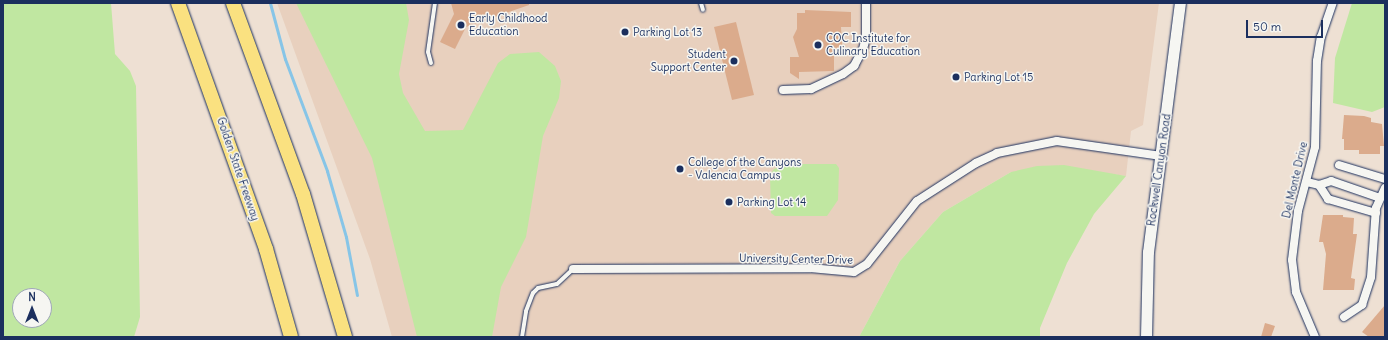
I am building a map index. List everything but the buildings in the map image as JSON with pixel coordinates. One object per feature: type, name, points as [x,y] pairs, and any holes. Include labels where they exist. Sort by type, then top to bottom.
[{"type":"highway","name":"Golden State Freeway","points":[[178,3],[266,249],[291,337]]},
{"type":"highway","points":[[233,3],[303,194],[345,337]]},
{"type":"street","points":[[783,90],[810,89],[843,74],[854,66],[864,49],[866,38],[866,3]]},
{"type":"street","name":"Rockwell Canyon Road","points":[[1146,337],[1148,252],[1180,3]]},
{"type":"street","name":"Del Monte Drive","points":[[1315,337],[1296,292],[1292,260],[1298,211],[1307,182],[1315,147],[1317,61],[1321,37],[1333,3]]},
{"type":"street","name":"University Center Drive","points":[[573,269],[810,268],[854,272],[867,264],[917,201],[976,163],[997,153],[1057,141],[1161,156]]},
{"type":"street","points":[[1339,165],[1385,179]]},
{"type":"street","points":[[1307,182],[1319,185],[1332,181],[1380,198]]},
{"type":"street","points":[[1319,185],[1328,199],[1376,213]]},
{"type":"street","points":[[1344,317],[1362,305],[1371,277],[1376,213],[1380,198],[1385,188]]},
{"type":"lane","points":[[431,63],[428,52],[435,3]]},
{"type":"lane","points":[[701,3],[703,10]]},
{"type":"lane","points":[[522,337],[526,311],[533,293],[538,288],[557,284],[573,269]]},
{"type":"shaded area","name":"College of the Canyons - Valencia Campus","points":[[277,3],[1159,3],[1143,125],[1131,131],[1126,176],[1096,172],[1011,172],[943,212],[900,261],[859,337],[392,337],[370,259]]},
{"type":"green space","points":[[3,3],[111,3],[115,54],[130,71],[136,86],[140,317],[134,337],[3,337]]},
{"type":"green space","points":[[296,3],[406,3],[409,20],[399,74],[403,93],[425,131],[463,130],[498,63],[510,54],[539,52],[555,66],[561,81],[559,98],[543,136],[526,237],[501,287],[492,337],[417,337],[372,158]]},
{"type":"green space","points":[[1352,3],[1385,3],[1385,107],[1372,112],[1333,103],[1335,58]]},
{"type":"green space","points":[[787,164],[836,164],[839,168],[838,200],[827,216],[775,216],[771,213],[770,174],[774,169]]},
{"type":"green space","points":[[1064,165],[1126,176],[1094,214],[1067,263],[1040,328],[1040,337],[859,337],[900,261],[943,212],[1011,172],[1037,166]]},
{"type":"waterway","points":[[270,3],[285,59],[327,171],[346,237],[357,295]]},
{"type":"place","name":"Early Childhood Education","points":[[461,25]]},
{"type":"place","name":"Parking Lot 13","points":[[625,32]]},
{"type":"place","name":"COC Institute for Culinary Education","points":[[818,45]]},
{"type":"place","name":"Student Support Center","points":[[734,61]]},
{"type":"place","name":"Parking Lot 15","points":[[956,77]]},
{"type":"place","name":"College of the Canyons - Valencia Campus","points":[[680,169]]},
{"type":"place","name":"Parking Lot 14","points":[[729,202]]}]
